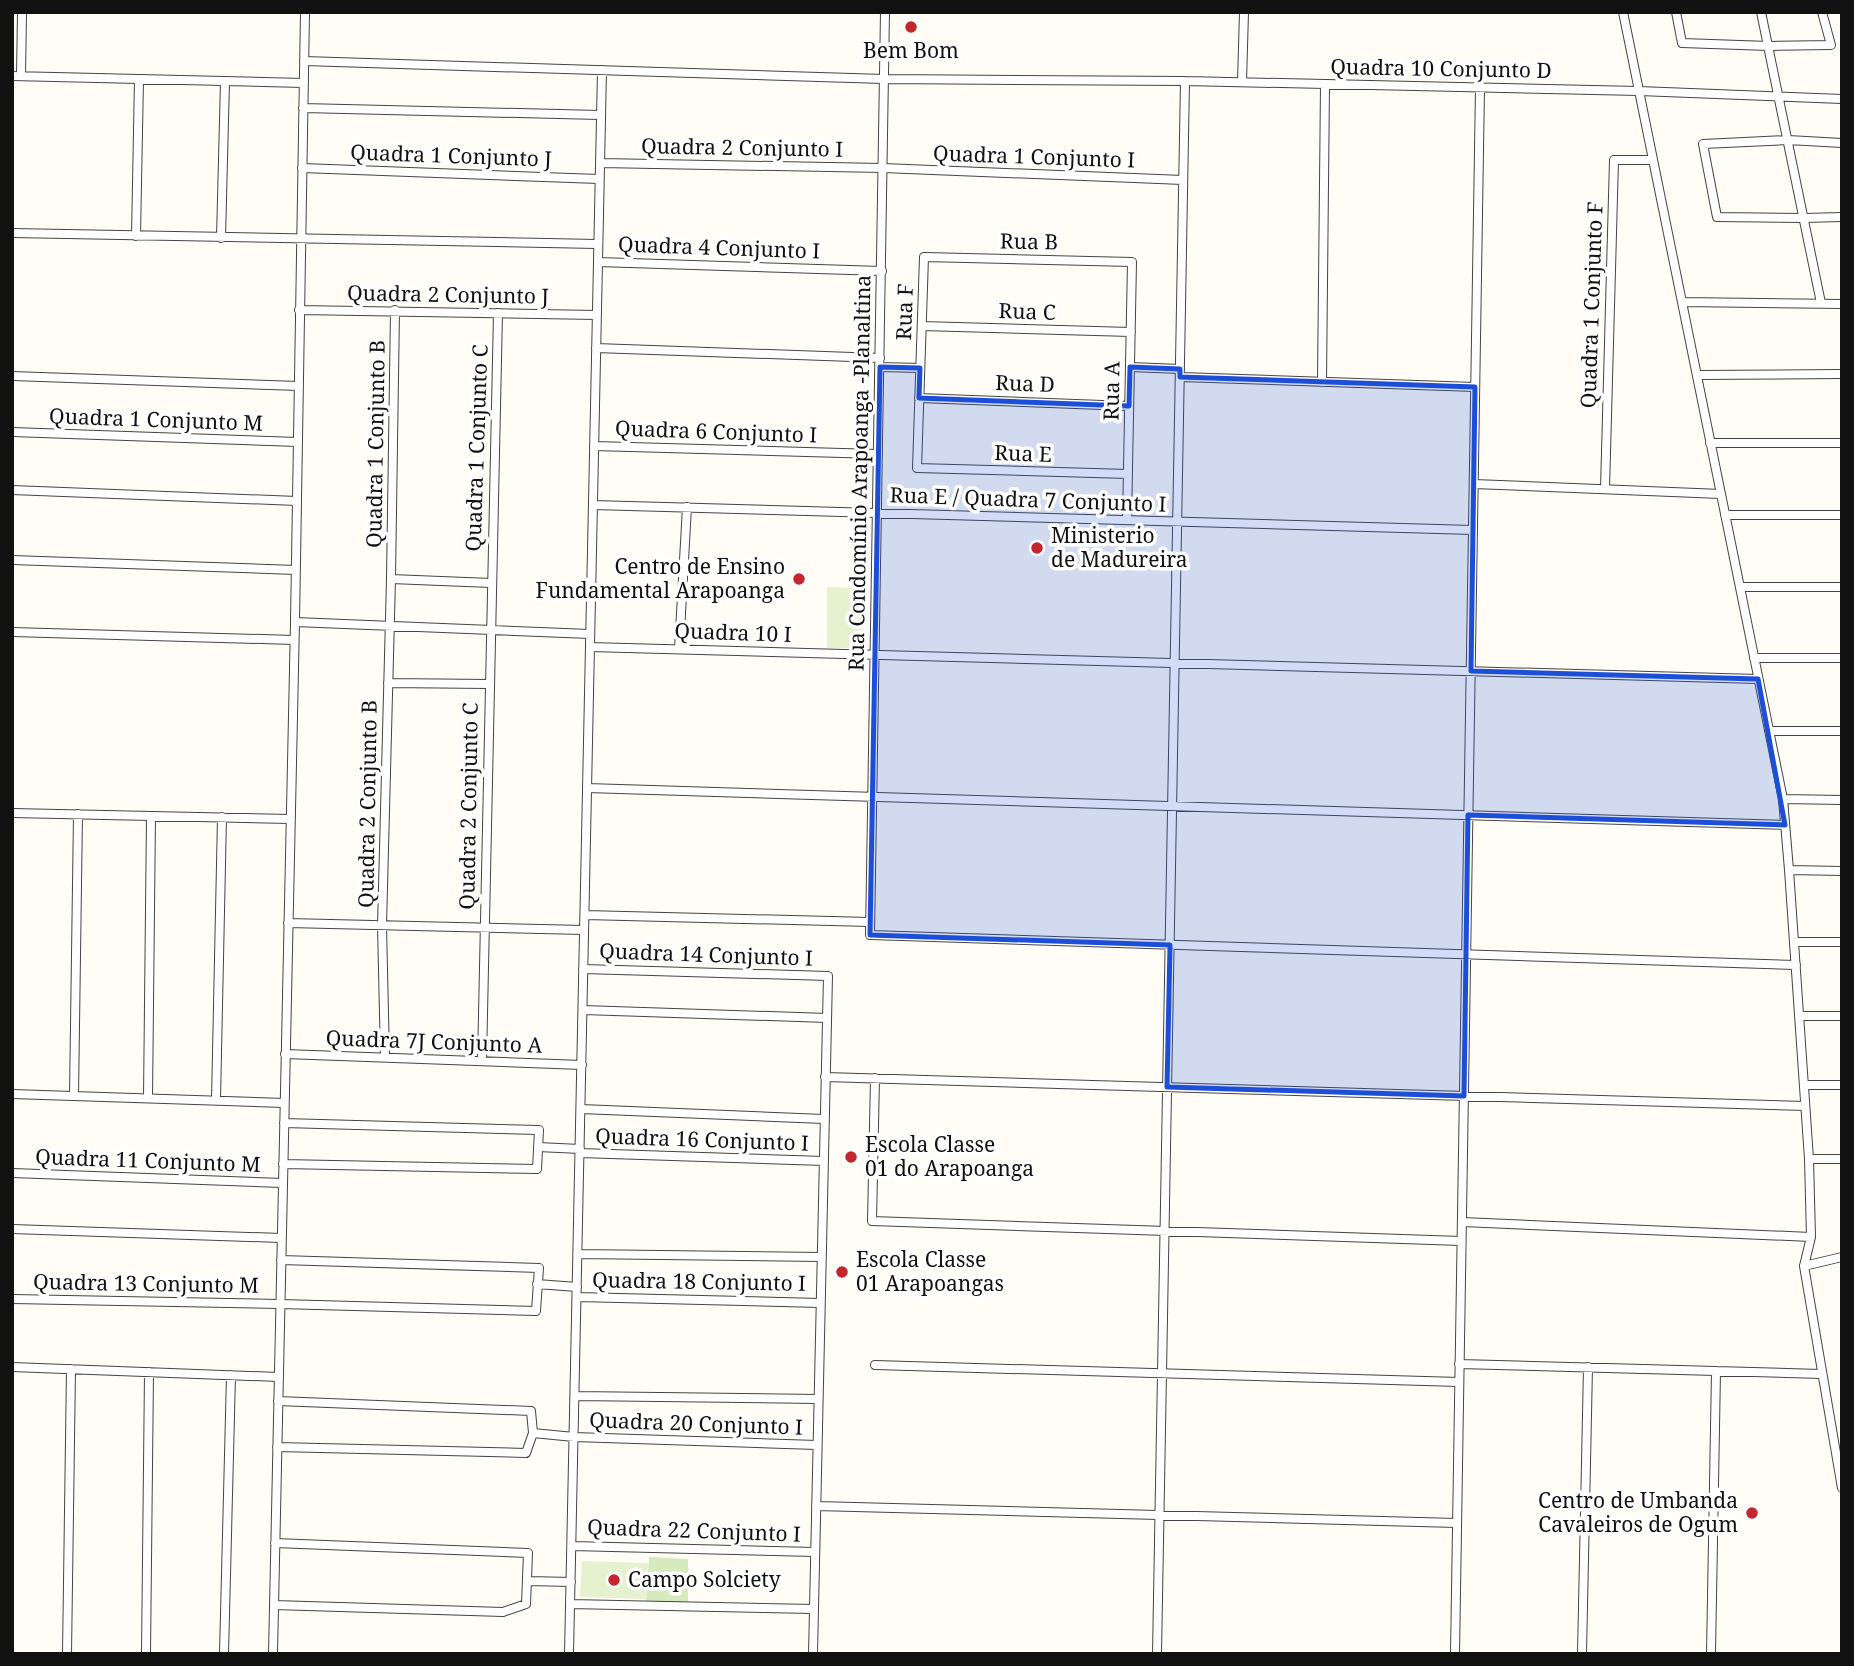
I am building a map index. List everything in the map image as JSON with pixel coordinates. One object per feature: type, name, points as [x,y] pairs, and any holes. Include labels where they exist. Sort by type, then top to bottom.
[{"type":"street","points":[[22,12],[16,76],[304,83]]},
{"type":"street","points":[[273,1654],[305,12]]},
{"type":"street","name":"Rua Condomínio Arapoanga -Planaltina","points":[[886,12],[870,935],[1170,945]]},
{"type":"street","points":[[1242,82],[1244,12]]},
{"type":"street","points":[[1623,12],[1783,799],[1809,1159],[1811,1237],[1804,1266],[1842,1488]]},
{"type":"street","points":[[1676,12],[1682,43],[1769,46],[1831,44],[1822,12]]},
{"type":"street","points":[[1761,12],[1821,303]]},
{"type":"street","name":"Quadra 10 Conjunto D","points":[[304,61],[884,79],[1242,82],[1639,91],[1842,99]]},
{"type":"street","points":[[569,1654],[602,70]]},
{"type":"street","points":[[136,236],[139,79]]},
{"type":"street","points":[[221,238],[225,81]]},
{"type":"street","points":[[1157,1654],[1185,81]]},
{"type":"street","points":[[1322,382],[1325,84]]},
{"type":"street","points":[[1455,1654],[1480,88]]},
{"type":"street","name":"Quadra 1 Conjunto J","points":[[303,108],[600,115]]},
{"type":"street","points":[[1842,143],[1788,140],[1703,144],[1717,217],[1842,217]]},
{"type":"street","name":"Quadra 1 Conjunto F","points":[[1605,489],[1614,160],[1653,160]]},
{"type":"street","name":"Quadra 2 Conjunto I","points":[[600,163],[883,168]]},
{"type":"street","name":"Quadra 1 Conjunto J","points":[[302,168],[599,179]]},
{"type":"street","name":"Quadra 1 Conjunto I","points":[[883,168],[1183,180]]},
{"type":"street","points":[[12,233],[597,244]]},
{"type":"street","name":"Rua B","points":[[925,257],[1132,262]]},
{"type":"street","name":"Rua F","points":[[917,468],[925,257]]},
{"type":"street","name":"Quadra 4 Conjunto I","points":[[598,262],[881,271]]},
{"type":"street","name":"Rua A","points":[[1127,520],[1132,262]]},
{"type":"street","points":[[1682,302],[1842,304]]},
{"type":"street","name":"Quadra 2 Conjunto J","points":[[299,310],[597,315]]},
{"type":"street","name":"Quadra 1 Conjunto B","points":[[390,626],[395,310]]},
{"type":"street","name":"Quadra 1 Conjunto C","points":[[490,630],[498,313]]},
{"type":"street","name":"Rua C","points":[[922,326],[1131,332]]},
{"type":"street","name":"Rua F","points":[[596,348],[880,363],[920,368]]},
{"type":"street","points":[[1130,367],[1322,382],[1475,387]]},
{"type":"street","points":[[1697,375],[1842,374]]},
{"type":"street","points":[[12,376],[299,386]]},
{"type":"street","name":"Rua D","points":[[919,398],[1129,406]]},
{"type":"street","name":"Quadra 1 Conjunto M","points":[[12,432],[298,442]]},
{"type":"street","points":[[1710,443],[1842,443]]},
{"type":"street","name":"Quadra 6 Conjunto I","points":[[594,446],[878,454]]},
{"type":"street","name":"Rua E","points":[[917,468],[1128,474]]},
{"type":"street","points":[[1474,484],[1721,494]]},
{"type":"street","points":[[12,490],[297,500]]},
{"type":"street","name":"Rua E / Quadra 7 Conjunto I","points":[[593,505],[1473,530]]},
{"type":"street","points":[[679,649],[687,507]]},
{"type":"street","points":[[1725,515],[1842,515]]},
{"type":"street","points":[[12,560],[296,570]]},
{"type":"street","points":[[391,579],[491,583]]},
{"type":"street","points":[[1740,587],[1842,587]]},
{"type":"street","points":[[295,622],[590,634]]},
{"type":"street","name":"Quadra 2 Conjunto B","points":[[385,1058],[382,926],[390,626]]},
{"type":"street","name":"Quadra 2 Conjunto C","points":[[482,1061],[490,630]]},
{"type":"street","points":[[12,632],[294,640]]},
{"type":"street","name":"Quadra 10 I","points":[[590,647],[1758,679]]},
{"type":"street","points":[[1754,658],[1842,658]]},
{"type":"street","points":[[388,683],[489,684]]},
{"type":"street","points":[[1769,731],[1842,731]]},
{"type":"street","points":[[587,788],[1785,825]]},
{"type":"street","points":[[1783,799],[1842,800]]},
{"type":"street","points":[[12,813],[290,819]]},
{"type":"street","points":[[74,1096],[78,814]]},
{"type":"street","points":[[148,1098],[151,816]]},
{"type":"street","points":[[216,1100],[222,817]]},
{"type":"street","points":[[1789,870],[1842,871]]},
{"type":"street","points":[[584,915],[870,922]]},
{"type":"street","points":[[288,923],[584,930]]},
{"type":"street","points":[[1794,942],[1842,942]]},
{"type":"street","points":[[1170,945],[1796,965]]},
{"type":"street","name":"Quadra 14 Conjunto I","points":[[583,969],[828,976],[827,1018]]},
{"type":"street","points":[[583,1010],[827,1018],[813,1654]]},
{"type":"street","points":[[1799,1016],[1842,1016]]},
{"type":"street","name":"Quadra 7J Conjunto A","points":[[285,1054],[582,1065]]},
{"type":"street","points":[[825,1077],[1805,1106]]},
{"type":"street","points":[[875,1078],[872,1221],[1461,1241]]},
{"type":"street","points":[[1804,1085],[1842,1085]]},
{"type":"street","points":[[12,1094],[285,1103]]},
{"type":"street","name":"Quadra 16 Conjunto I","points":[[581,1109],[824,1119]]},
{"type":"street","points":[[283,1164],[537,1169],[539,1130],[284,1123]]},
{"type":"street","name":"Quadra 16 Conjunto I","points":[[538,1147],[824,1161]]},
{"type":"street","points":[[1809,1159],[1842,1159]]},
{"type":"street","name":"Quadra 11 Conjunto M","points":[[12,1174],[283,1183]]},
{"type":"street","points":[[1462,1222],[1811,1237]]},
{"type":"street","points":[[12,1229],[281,1238]]},
{"type":"street","name":"Quadra 18 Conjunto I","points":[[578,1254],[821,1257]]},
{"type":"street","points":[[1804,1266],[1842,1257]]},
{"type":"street","points":[[281,1260],[539,1268],[537,1284],[577,1287]]},
{"type":"street","name":"Quadra 13 Conjunto M","points":[[12,1299],[536,1311],[537,1284]]},
{"type":"street","name":"Quadra 18 Conjunto I","points":[[577,1297],[820,1303]]},
{"type":"street","points":[[1460,1364],[1822,1374]]},
{"type":"street","points":[[875,1365],[1459,1382]]},
{"type":"street","points":[[12,1367],[279,1377]]},
{"type":"street","points":[[1582,1654],[1588,1367]]},
{"type":"street","points":[[67,1654],[71,1369]]},
{"type":"street","points":[[1712,1654],[1716,1371]]},
{"type":"street","points":[[146,1654],[149,1372]]},
{"type":"street","points":[[224,1654],[231,1375]]},
{"type":"street","name":"Quadra 20 Conjunto I","points":[[575,1396],[818,1399]]},
{"type":"street","points":[[277,1447],[526,1453],[533,1433],[531,1411],[278,1401]]},
{"type":"street","name":"Quadra 20 Conjunto I","points":[[533,1433],[574,1437],[817,1445]]},
{"type":"street","points":[[816,1506],[1457,1524]]},
{"type":"street","points":[[274,1605],[503,1612],[526,1604],[528,1581],[528,1553],[275,1543]]},
{"type":"street","name":"Quadra 22 Conjunto I","points":[[572,1546],[815,1552]]},
{"type":"street","points":[[528,1581],[571,1582]]},
{"type":"street","points":[[570,1604],[814,1609]]},
{"type":"highlighted area","points":[[880,367],[920,368],[919,398],[1129,406],[1130,367],[1180,369],[1180,377],[1475,387],[1471,671],[1758,679],[1785,825],[1468,815],[1464,1096],[1167,1087],[1170,945],[870,935]]},
{"type":"green space","points":[[827,587],[864,588],[862,648],[827,648]]},
{"type":"green space","points":[[649,1557],[688,1559],[688,1604],[646,1602]]},
{"type":"green space","name":"Campo Solciety","points":[[582,1561],[648,1563],[646,1599],[580,1597]]},
{"type":"place","name":"Bem Bom","points":[[911,27]]},
{"type":"place","name":"Ministerio de Madureira","points":[[1037,548]]},
{"type":"place","name":"Centro de Ensino Fundamental Arapoanga","points":[[799,579]]},
{"type":"place","name":"Escola Classe 01 do Arapoanga","points":[[851,1157]]},
{"type":"place","name":"Escola Classe 01 Arapoangas","points":[[842,1272]]},
{"type":"place","name":"Centro de Umbanda Cavaleiros de Ogum","points":[[1752,1513]]},
{"type":"place","name":"Campo Solciety","points":[[614,1580]]}]
